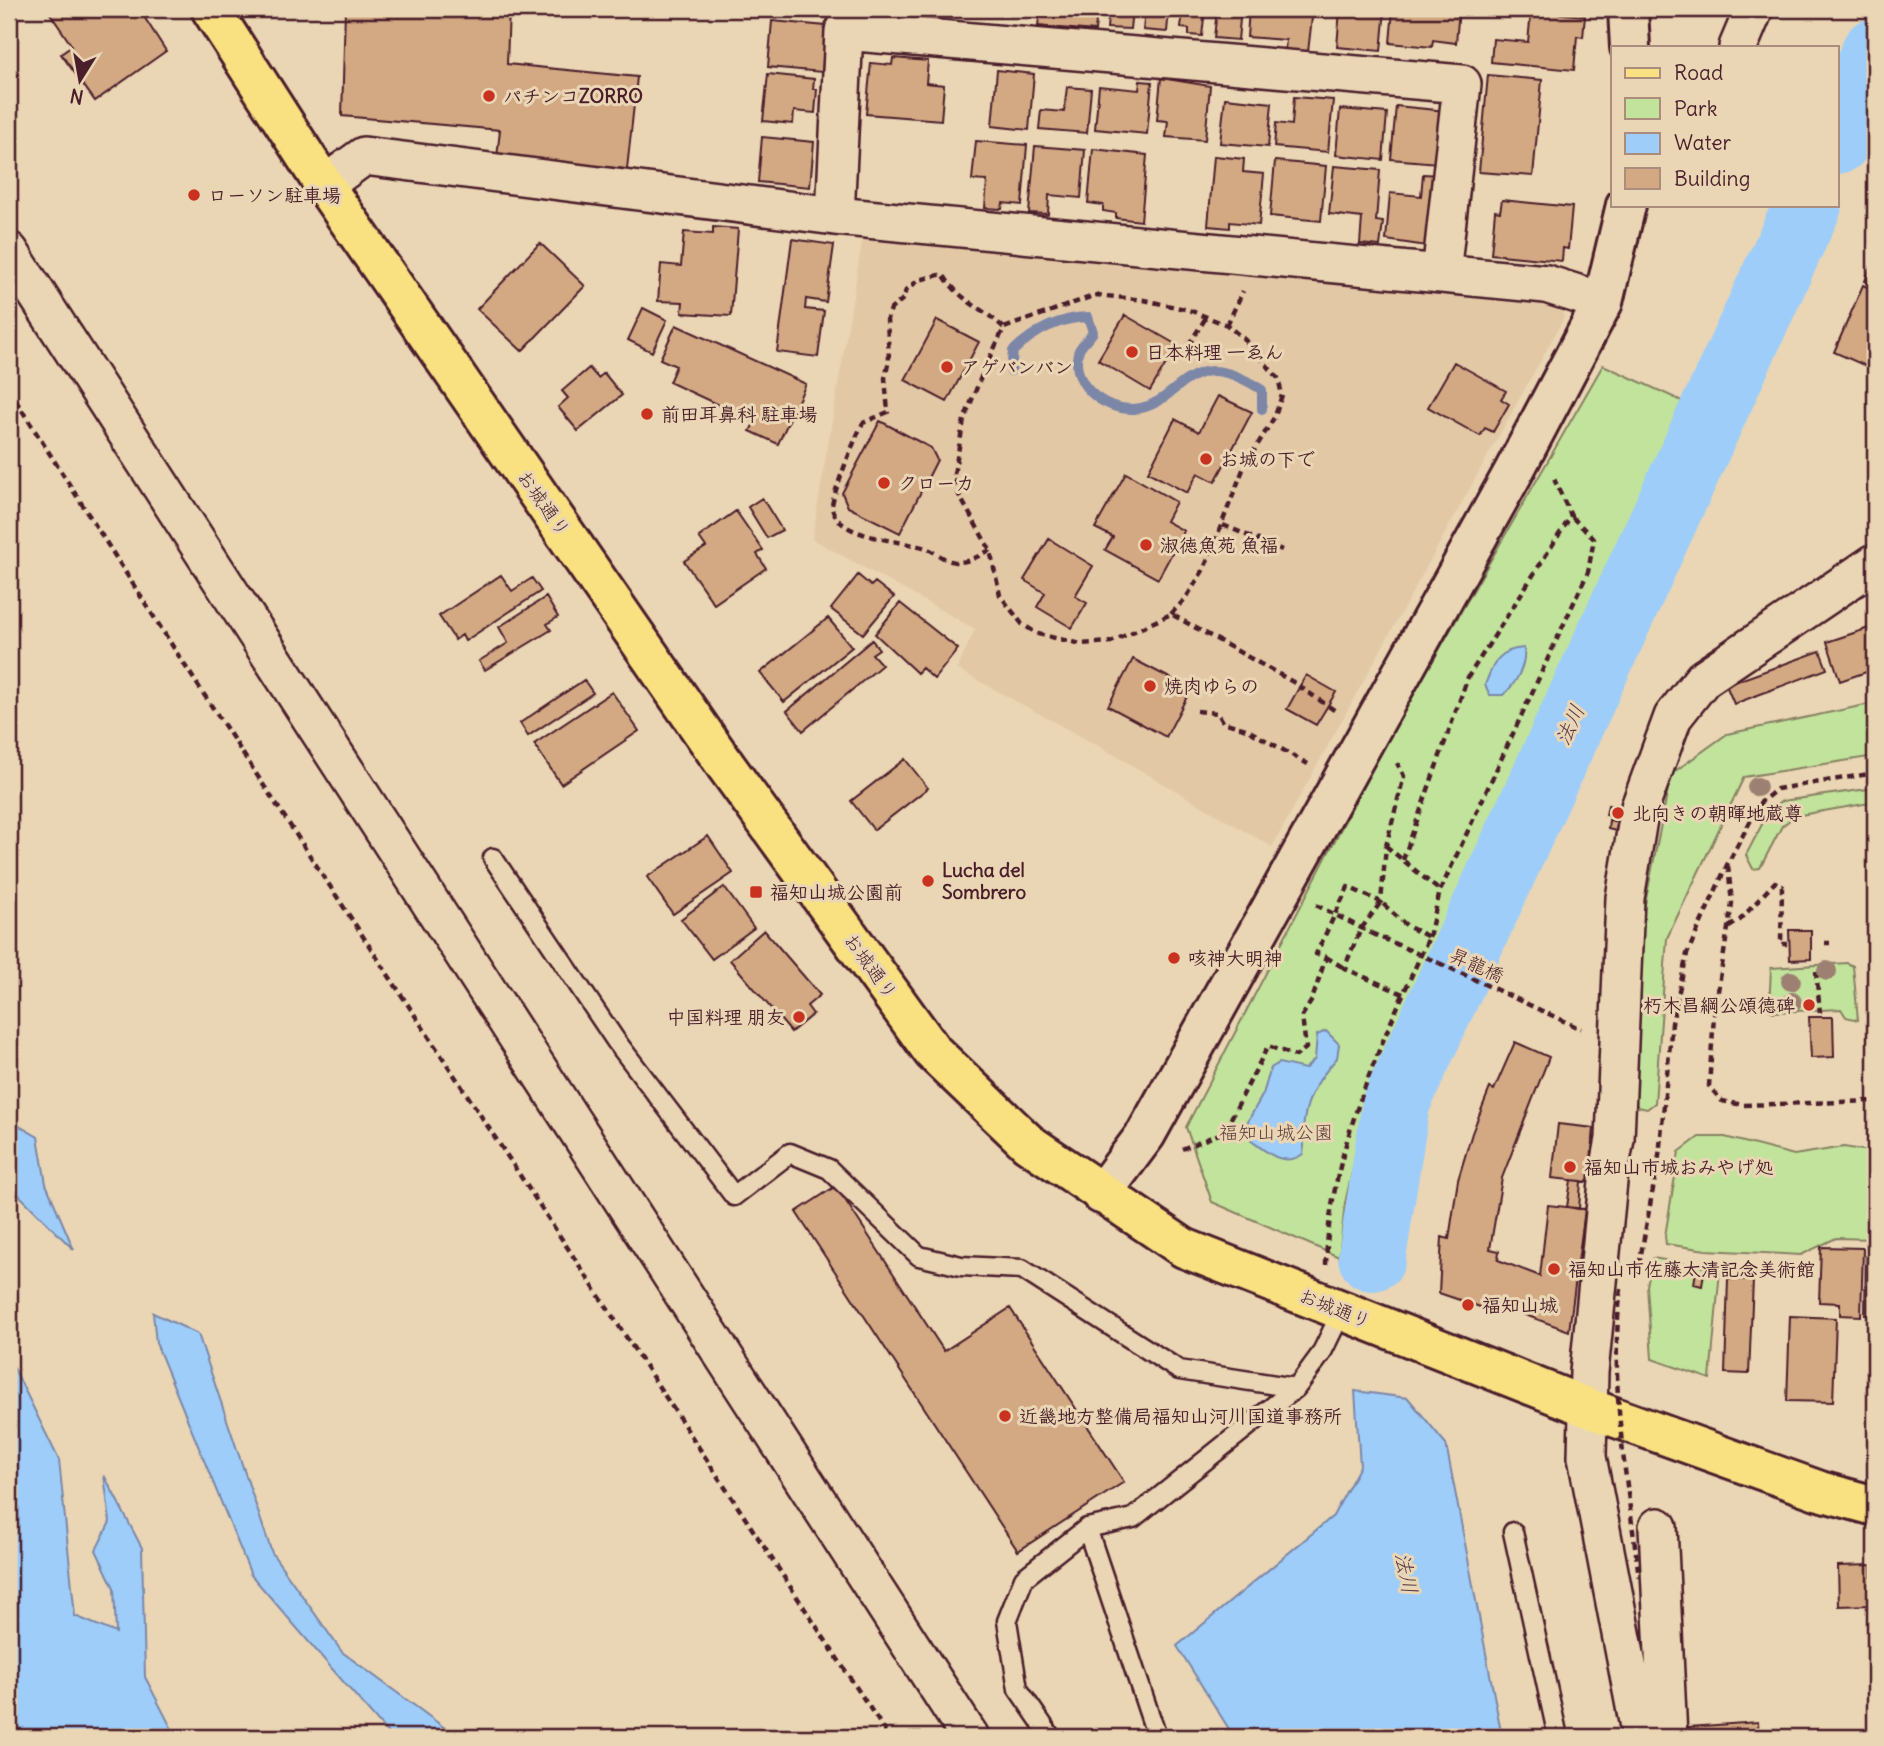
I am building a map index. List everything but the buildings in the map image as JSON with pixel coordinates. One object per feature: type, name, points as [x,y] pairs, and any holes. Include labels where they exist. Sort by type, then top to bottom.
[{"type":"main road","name":"お城通り","points":[[211,9],[324,185],[726,766],[933,1052],[1028,1143],[1184,1248],[1589,1408],[1820,1491],[1875,1506]]},
{"type":"street","points":[[1628,9],[1630,46]]},
{"type":"street","points":[[1738,46],[1754,9]]},
{"type":"street","points":[[835,216],[844,31],[1462,84],[1441,274]]},
{"type":"street","points":[[324,185],[363,156],[835,216],[1546,284],[1603,302]]},
{"type":"street","points":[[1101,1194],[1146,1134],[1513,473],[1603,302],[1625,221],[1626,206]]},
{"type":"street","points":[[9,251],[970,1737]]},
{"type":"street","points":[[1641,1737],[1587,1457],[1591,1359],[1609,1172],[1615,1139],[1625,898],[1640,807],[1673,717],[1703,679],[1875,564]]},
{"type":"street","points":[[1658,1527],[1668,1737]]},
{"type":"lane","points":[[493,858],[616,1041],[734,1196],[790,1153],[829,1169],[919,1256],[961,1266],[1023,1269],[1179,1370],[1296,1388]]},
{"type":"lane","points":[[1051,1737],[1018,1689],[1007,1621],[1024,1578],[1087,1528],[1133,1518],[1296,1388],[1321,1353],[1342,1311]]},
{"type":"lane","points":[[1087,1528],[1157,1737]]},
{"type":"lane","points":[[1513,1532],[1558,1737]]},
{"type":"path","points":[[990,550],[971,559],[956,562],[929,549],[851,530],[838,519],[832,507],[834,492],[863,423],[888,412],[885,378],[889,360],[887,319],[891,309],[903,299],[905,290],[919,280],[943,274],[960,298],[989,314],[1004,328]]},
{"type":"path","points":[[1096,295],[1143,300],[1206,316],[1227,326],[1245,340],[1278,378],[1282,395],[1275,416],[1244,467],[1204,569],[1186,598],[1171,614],[1111,642],[1081,644],[1038,634],[1023,624],[1000,594],[990,550],[959,495],[954,474],[964,420],[1004,328],[1096,295]]},
{"type":"path","points":[[1182,355],[1206,316]]},
{"type":"path","points":[[9,390],[191,676],[890,1737]]},
{"type":"path","points":[[1326,1266],[1331,1211],[1366,1079],[1429,937],[1440,891],[1588,572],[1594,538],[1571,516],[1551,472]]},
{"type":"path","points":[[1403,860],[1468,677],[1571,516]]},
{"type":"path","points":[[1223,525],[1282,550]]},
{"type":"path","points":[[1171,614],[1293,682],[1338,713]]},
{"type":"path","points":[[1197,711],[1218,713],[1223,722],[1246,729],[1310,765]]},
{"type":"path","points":[[1344,968],[1362,929],[1381,902],[1385,846],[1404,776],[1392,753]]},
{"type":"path","points":[[1634,1271],[1641,1262],[1657,1169],[1672,1023],[1687,954],[1727,865],[1760,803],[1777,789],[1875,773]]},
{"type":"path","points":[[1385,846],[1440,891]]},
{"type":"path","points":[[1727,865],[1732,903],[1714,1016],[1709,1086],[1721,1101],[1743,1105],[1875,1101]]},
{"type":"path","points":[[1728,927],[1740,920],[1774,882],[1782,886],[1781,944],[1787,944]]},
{"type":"path","name":"昇龍橋","points":[[1282,887],[1362,929],[1573,1023]]},
{"type":"path","points":[[1403,994],[1316,954],[1332,914],[1348,887],[1381,902],[1407,926],[1429,937]]},
{"type":"path","points":[[1175,1152],[1224,1132],[1268,1046],[1296,1056],[1306,1048],[1302,1016],[1312,1000],[1326,957]]},
{"type":"path","points":[[1816,971],[1820,1013]]},
{"type":"path","points":[[1621,1276],[1616,1324],[1616,1372],[1639,1578]]},
{"type":"path","points":[[1621,1289],[1628,1280]]},
{"type":"shaded area","points":[[863,237],[1559,304],[1564,318],[1272,847],[1111,753],[957,669],[975,629],[812,539]]},
{"type":"green space","name":"福知山城公園","points":[[1603,365],[1682,401],[1361,1132],[1345,1203],[1339,1257],[1212,1202],[1186,1127],[1386,742]]},
{"type":"green space","points":[[1875,703],[1875,756],[1744,777],[1667,938],[1655,1103],[1647,1109],[1638,1107],[1633,1099],[1637,944],[1671,774],[1727,734]]},
{"type":"green space","points":[[1868,789],[1870,803],[1795,816],[1782,826],[1760,868],[1753,869],[1746,855],[1769,811],[1782,801]]},
{"type":"green space","points":[[1847,963],[1853,966],[1858,1020],[1846,1017],[1841,1009],[1769,1010],[1771,968]]},
{"type":"green space","points":[[1699,1137],[1725,1137],[1794,1155],[1844,1147],[1875,1152],[1875,1239],[1836,1238],[1801,1255],[1706,1250],[1666,1244],[1665,1236],[1679,1152]]},
{"type":"green space","points":[[1653,1258],[1720,1270],[1710,1379],[1652,1359],[1647,1286]]},
{"type":"water","points":[[1524,648],[1522,668],[1512,686],[1503,695],[1490,695],[1485,685],[1494,664],[1508,651]]},
{"type":"water","points":[[1326,1031],[1339,1044],[1337,1058],[1320,1079],[1308,1103],[1303,1154],[1289,1159],[1275,1157],[1250,1140],[1248,1121],[1263,1094],[1271,1068],[1279,1063],[1305,1069],[1315,1059],[1317,1035]]},
{"type":"water","points":[[9,1120],[38,1137],[46,1184],[74,1250],[9,1185]]},
{"type":"water","points":[[153,1313],[198,1334],[272,1553],[342,1652],[457,1737],[391,1737],[251,1575],[156,1343]]},
{"type":"water","points":[[9,1358],[59,1460],[75,1616],[116,1633],[114,1588],[96,1550],[110,1522],[104,1475],[142,1548],[145,1677],[176,1737],[9,1737]]},
{"type":"water","points":[[1355,1391],[1408,1398],[1446,1444],[1502,1737],[1234,1737],[1177,1646],[1333,1516],[1360,1466]]},
{"type":"waterway","name":"法川","points":[[1839,135],[1875,52]]},
{"type":"waterway","name":"法川","points":[[1372,1257],[1396,1103],[1808,206]]},
{"type":"waterway","points":[[1011,371],[1013,351],[1029,338],[1057,323],[1088,317],[1093,332],[1079,350],[1077,365],[1086,387],[1105,403],[1129,409],[1141,408],[1158,401],[1193,376],[1217,371],[1241,378],[1262,390],[1262,409]]},
{"type":"place","name":"パチンコZORRO","points":[[489,96]]},
{"type":"place","name":"ローソン駐車場","points":[[194,195]]},
{"type":"place","name":"日本料理 一ゑん","points":[[1132,352]]},
{"type":"place","name":"アゲバンバン","points":[[947,367]]},
{"type":"place","name":"前田耳鼻科 駐車場","points":[[647,414]]},
{"type":"place","name":"お城の下で","points":[[1206,459]]},
{"type":"place","name":"クローカ","points":[[884,483]]},
{"type":"place","name":"淑徳魚苑 魚福","points":[[1146,545]]},
{"type":"place","name":"焼肉ゆらの","points":[[1150,686]]},
{"type":"place","name":"北向きの朝暉地蔵尊","points":[[1618,813]]},
{"type":"place","name":"Lucha del Sombrero","points":[[928,881]]},
{"type":"place","name":"福知山城公園前","points":[[756,892]]},
{"type":"place","name":"咳神大明神","points":[[1174,958]]},
{"type":"place","name":"朽木昌綱公頌德碑","points":[[1809,1005]]},
{"type":"place","name":"中国料理 朋友","points":[[799,1017]]},
{"type":"place","name":"福知山市城おみやげ処","points":[[1570,1167]]},
{"type":"place","name":"福知山市佐藤太清記念美術館","points":[[1554,1269]]},
{"type":"place","name":"福知山城","points":[[1468,1305]]},
{"type":"place","name":"近畿地方整備局福知山河川国道事務所","points":[[1005,1416]]}]
